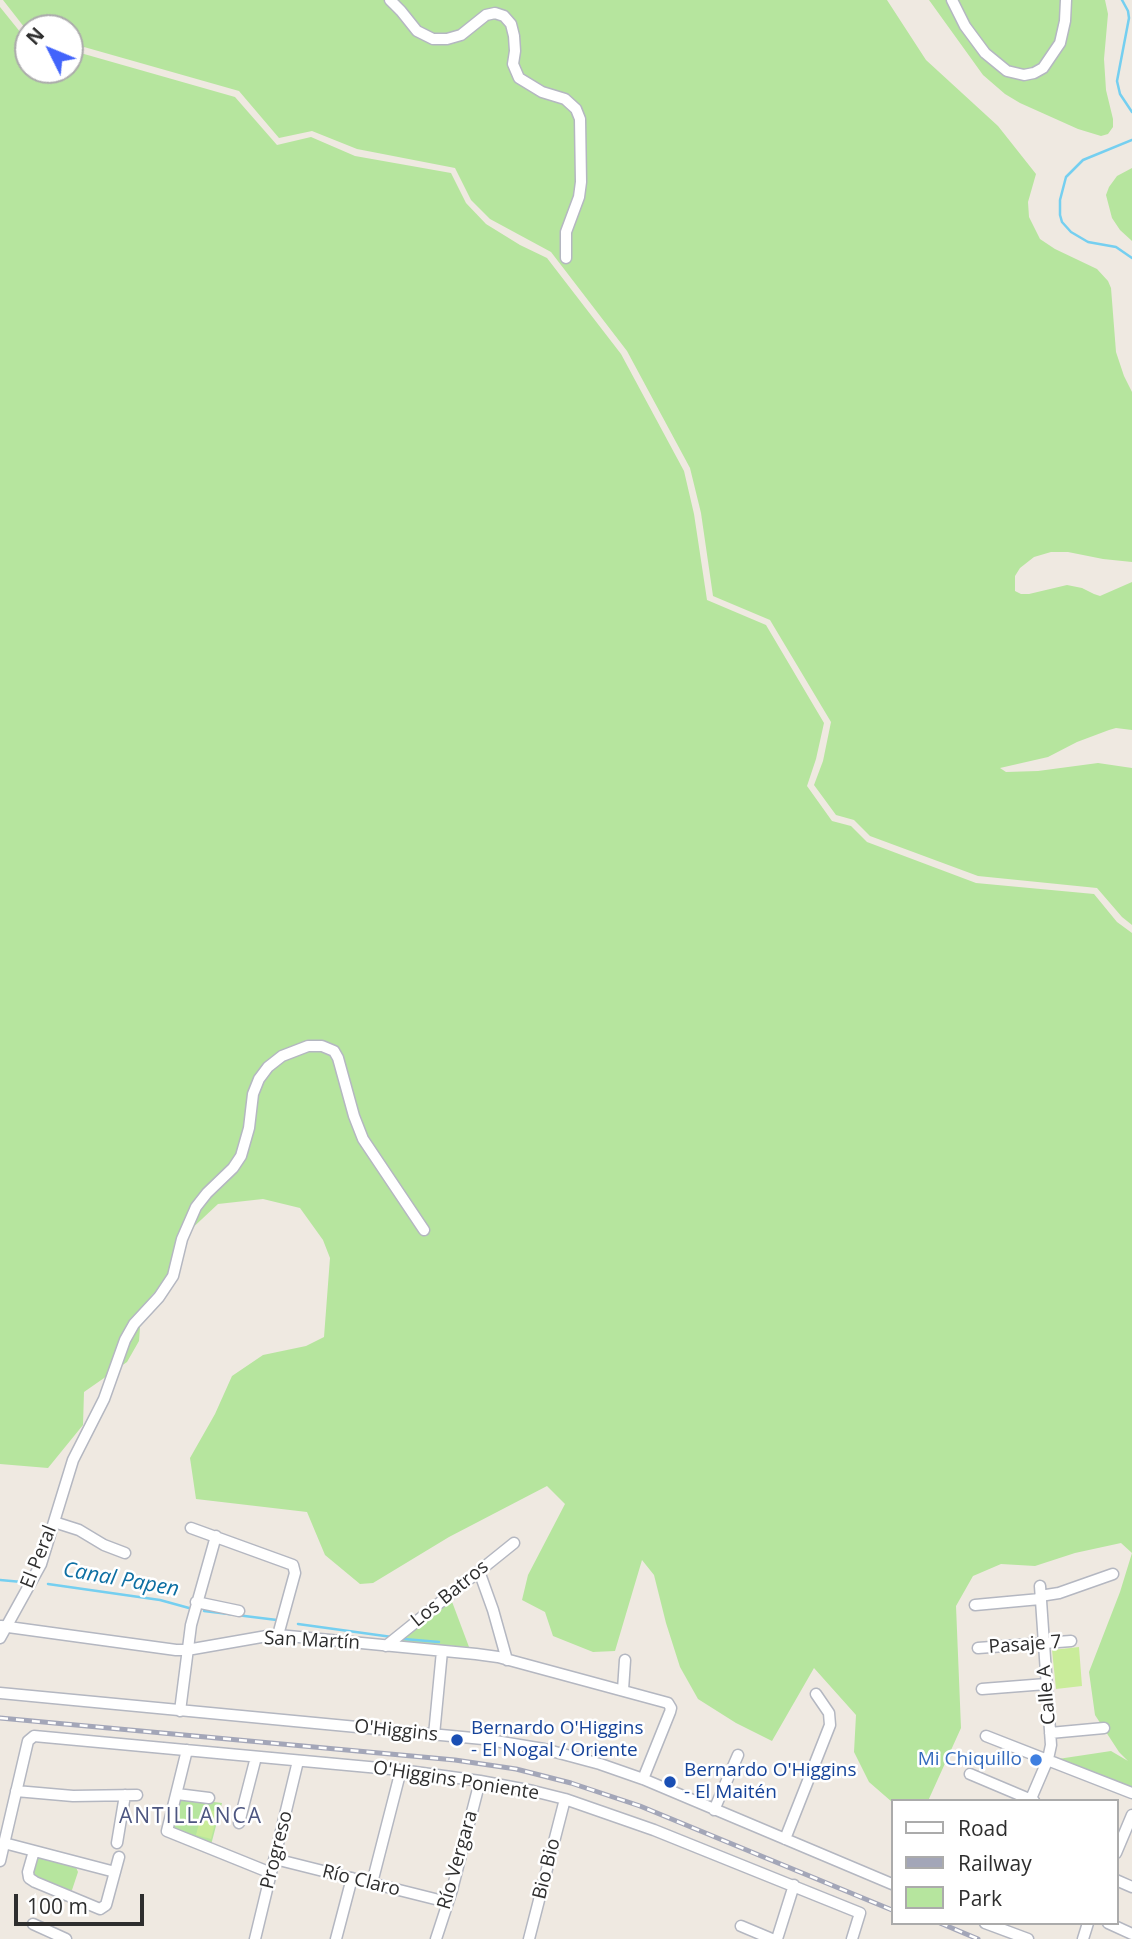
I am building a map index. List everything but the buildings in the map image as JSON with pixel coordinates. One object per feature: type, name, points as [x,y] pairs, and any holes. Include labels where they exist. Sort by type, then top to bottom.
[{"type":"street","points":[[390,0],[417,31],[433,38],[447,39],[461,35],[482,17],[491,14],[504,16],[511,24],[514,36],[513,64],[519,79],[542,92],[565,99],[576,109],[580,119],[581,182],[579,197],[566,232],[566,258]]},
{"type":"street","points":[[952,0],[965,26],[985,53],[1007,71],[1024,75],[1043,68],[1060,43],[1066,0]]},
{"type":"street","name":"El Peral","points":[[0,1638],[3,1626],[41,1564],[69,1473],[104,1399],[128,1334],[173,1276],[182,1238],[196,1206],[206,1192],[229,1173],[237,1162],[247,1139],[251,1102],[256,1086],[268,1067],[282,1056],[318,1045],[331,1049],[336,1054],[363,1139],[424,1230]]},
{"type":"street","points":[[54,1522],[79,1530],[96,1542],[125,1553]]},
{"type":"street","points":[[191,1528],[295,1568],[278,1635]]},
{"type":"street","points":[[180,1711],[196,1602],[216,1536]]},
{"type":"street","name":"Los Batros","points":[[386,1646],[513,1543]]},
{"type":"street","points":[[479,1571],[507,1660]]},
{"type":"street","points":[[975,1605],[1059,1593],[1113,1574]]},
{"type":"street","name":"Calle A","points":[[1032,1799],[1051,1745],[1040,1594]]},
{"type":"street","points":[[196,1602],[239,1611]]},
{"type":"street","name":"San Martín","points":[[3,1626],[176,1650],[278,1635],[507,1660],[664,1701],[670,1706],[670,1713],[643,1779]]},
{"type":"street","name":"Pasaje 7","points":[[978,1648],[1071,1641]]},
{"type":"street","points":[[433,1735],[442,1651]]},
{"type":"street","points":[[623,1690],[625,1660]]},
{"type":"street","points":[[982,1689],[1046,1684]]},
{"type":"street","name":"O'Higgins","points":[[0,1693],[528,1745],[600,1764],[643,1779],[890,1883]]},
{"type":"street","points":[[785,1839],[830,1725],[829,1713],[816,1693]]},
{"type":"street","points":[[1051,1733],[1104,1728]]},
{"type":"street","name":"O'Higgins Poniente","points":[[16,1791],[31,1737],[34,1736],[401,1770],[480,1781],[565,1799],[654,1830],[860,1913],[852,1939]]},
{"type":"street","points":[[986,1736],[1132,1793]]},
{"type":"street","points":[[187,1751],[167,1831],[271,1873]]},
{"type":"street","points":[[714,1810],[738,1755]]},
{"type":"street","points":[[239,1823],[256,1757]]},
{"type":"street","name":"Progreso","points":[[255,1939],[299,1761]]},
{"type":"street","points":[[372,1884],[401,1770]]},
{"type":"street","points":[[970,1774],[1030,1799]]},
{"type":"street","name":"Río Vergara","points":[[436,1939],[480,1781]]},
{"type":"street","points":[[0,1861],[16,1791],[73,1796],[137,1795]]},
{"type":"street","points":[[177,1794],[209,1798]]},
{"type":"street","points":[[117,1843],[125,1795]]},
{"type":"street","name":"Bio Bio","points":[[529,1939],[565,1799]]},
{"type":"street","points":[[1124,1837],[1132,1815]]},
{"type":"street","points":[[4,1843],[115,1872]]},
{"type":"street","points":[[34,1851],[27,1872],[29,1878],[98,1909],[103,1909],[106,1905],[119,1857]]},
{"type":"street","name":"Río Claro","points":[[275,1859],[447,1902]]},
{"type":"street","points":[[336,1939],[352,1878]]},
{"type":"street","points":[[741,1926],[775,1939],[794,1885]]},
{"type":"street","points":[[33,1924],[65,1939]]},
{"type":"street","points":[[990,1925],[1028,1939]]},
{"type":"street","points":[[1112,1925],[1132,1934]]},
{"type":"green space","points":[[3,0],[887,0],[926,60],[998,126],[1036,174],[1028,202],[1029,217],[1040,239],[1097,269],[1111,288],[1116,352],[1132,392],[1132,562],[1051,552],[1034,557],[1020,568],[1015,576],[1015,591],[1029,594],[1067,585],[1100,596],[1132,582],[1132,730],[1109,730],[1048,757],[1000,768],[1006,772],[1038,771],[1098,763],[1132,768],[1132,925],[1097,888],[978,876],[870,836],[854,820],[836,815],[814,785],[823,761],[831,722],[770,620],[713,596],[701,513],[690,468],[627,351],[551,252],[490,219],[471,200],[455,168],[357,149],[312,131],[279,138],[239,91],[84,47],[84,14],[14,14]]},
{"type":"green space","points":[[929,0],[1105,0],[1108,14],[1104,59],[1106,90],[1113,119],[1113,127],[1108,134],[1101,136],[1078,129],[1005,94],[983,75]]},
{"type":"green space","points":[[0,7],[14,24],[14,84],[84,84],[84,54],[235,97],[277,145],[311,137],[355,156],[451,173],[466,203],[486,224],[547,258],[621,354],[684,471],[694,514],[707,600],[766,625],[824,723],[807,786],[832,821],[851,826],[867,842],[976,883],[1094,894],[1117,922],[1132,933],[1132,1553],[1121,1543],[1075,1553],[1035,1566],[1001,1564],[973,1576],[956,1606],[961,1728],[929,1799],[890,1800],[869,1782],[854,1752],[856,1715],[814,1668],[772,1741],[736,1723],[698,1699],[680,1667],[654,1575],[642,1560],[615,1651],[593,1652],[553,1636],[545,1612],[522,1600],[528,1575],[565,1504],[547,1486],[449,1537],[373,1583],[360,1584],[325,1555],[307,1512],[196,1499],[190,1458],[215,1414],[232,1376],[263,1355],[306,1346],[324,1337],[330,1258],[323,1240],[300,1208],[263,1199],[218,1204],[186,1234],[176,1274],[152,1295],[141,1314],[139,1341],[127,1362],[84,1392],[83,1425],[48,1468],[0,1464]]},
{"type":"green space","points":[[1132,168],[1132,241],[1112,218],[1106,195],[1117,176]]},
{"type":"green space","points":[[1132,1553],[1132,1789],[1058,1759],[1111,1751],[1128,1761],[1095,1715],[1089,1672]]},
{"type":"green space","points":[[451,1599],[469,1647],[398,1642]]},
{"type":"green space","points":[[1079,1647],[1082,1686],[1056,1689],[1052,1650]]},
{"type":"green space","points":[[182,1798],[222,1803],[211,1845],[171,1829],[178,1800]]},
{"type":"green space","points":[[203,1808],[218,1812],[211,1839],[196,1835]]},
{"type":"green space","points":[[40,1855],[75,1865],[78,1872],[72,1890],[68,1891],[37,1879],[32,1874]]},
{"type":"waterway","points":[[1122,0],[1129,18],[1117,81],[1120,94],[1132,112]]},
{"type":"waterway","points":[[1132,140],[1083,160],[1066,177],[1060,200],[1062,222],[1071,232],[1088,242],[1116,247],[1132,258]]},
{"type":"waterway","name":"Canal Papen","points":[[0,1580],[22,1582]]},
{"type":"waterway","name":"Canal Papen","points":[[48,1584],[160,1600],[189,1608]]},
{"type":"waterway","name":"Canal Papen","points":[[204,1611],[277,1620]]},
{"type":"waterway","name":"Canal Papen","points":[[298,1624],[392,1637]]},
{"type":"waterway","name":"Canal Papen","points":[[404,1639],[439,1642]]},
{"type":"railway","points":[[0,1718],[455,1760],[516,1769],[571,1783],[640,1806],[890,1909]]},
{"type":"railway","points":[[945,1925],[978,1939]]},
{"type":"place","name":"Bernardo O'Higgins - El Nogal / Oriente","points":[[457,1740]]},
{"type":"place","name":"Mi Chiquillo","points":[[1036,1760]]},
{"type":"place","name":"Bernardo O'Higgins - El Maitén","points":[[670,1782]]},
{"type":"district","name":"ANTILLANCA","points":[[191,1817]]}]
